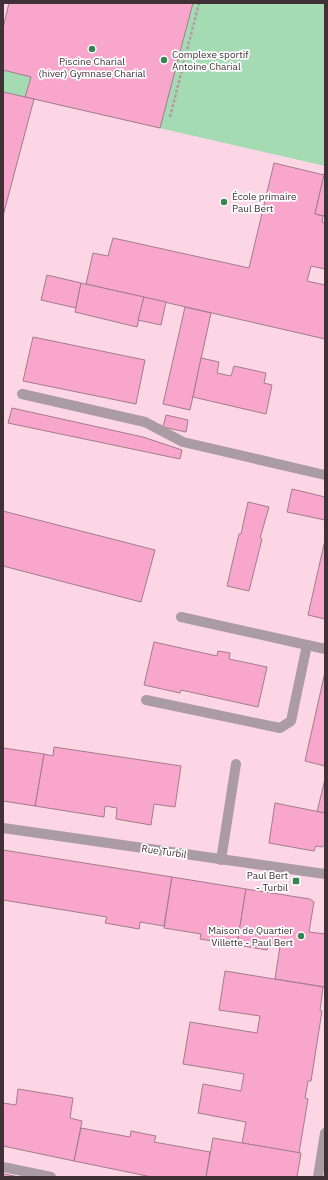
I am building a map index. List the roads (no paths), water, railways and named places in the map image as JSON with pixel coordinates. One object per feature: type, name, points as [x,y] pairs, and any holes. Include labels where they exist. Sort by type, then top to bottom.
[{"type":"street","points":[[22,394],[145,422],[183,442],[325,475]]},
{"type":"street","points":[[181,617],[325,649]]},
{"type":"street","points":[[146,700],[280,728],[291,721],[307,645]]},
{"type":"street","points":[[221,860],[236,764]]},
{"type":"street","name":"Rue Turbil","points":[[3,828],[325,874]]},
{"type":"street","points":[[318,1177],[325,1133]]},
{"type":"street","points":[[3,1167],[51,1177]]},
{"type":"place","name":"Piscine Charial (hiver) Gymnase Charial","points":[[92,49]]},
{"type":"place","name":"Complexe sportif Antoine Charial","points":[[164,60]]},
{"type":"place","name":"École primaire Paul Bert","points":[[224,202]]},
{"type":"place","name":"Paul Bert - Turbil","points":[[296,881]]},
{"type":"place","name":"Maison de Quartier Villette - Paul Bert","points":[[301,936]]}]
